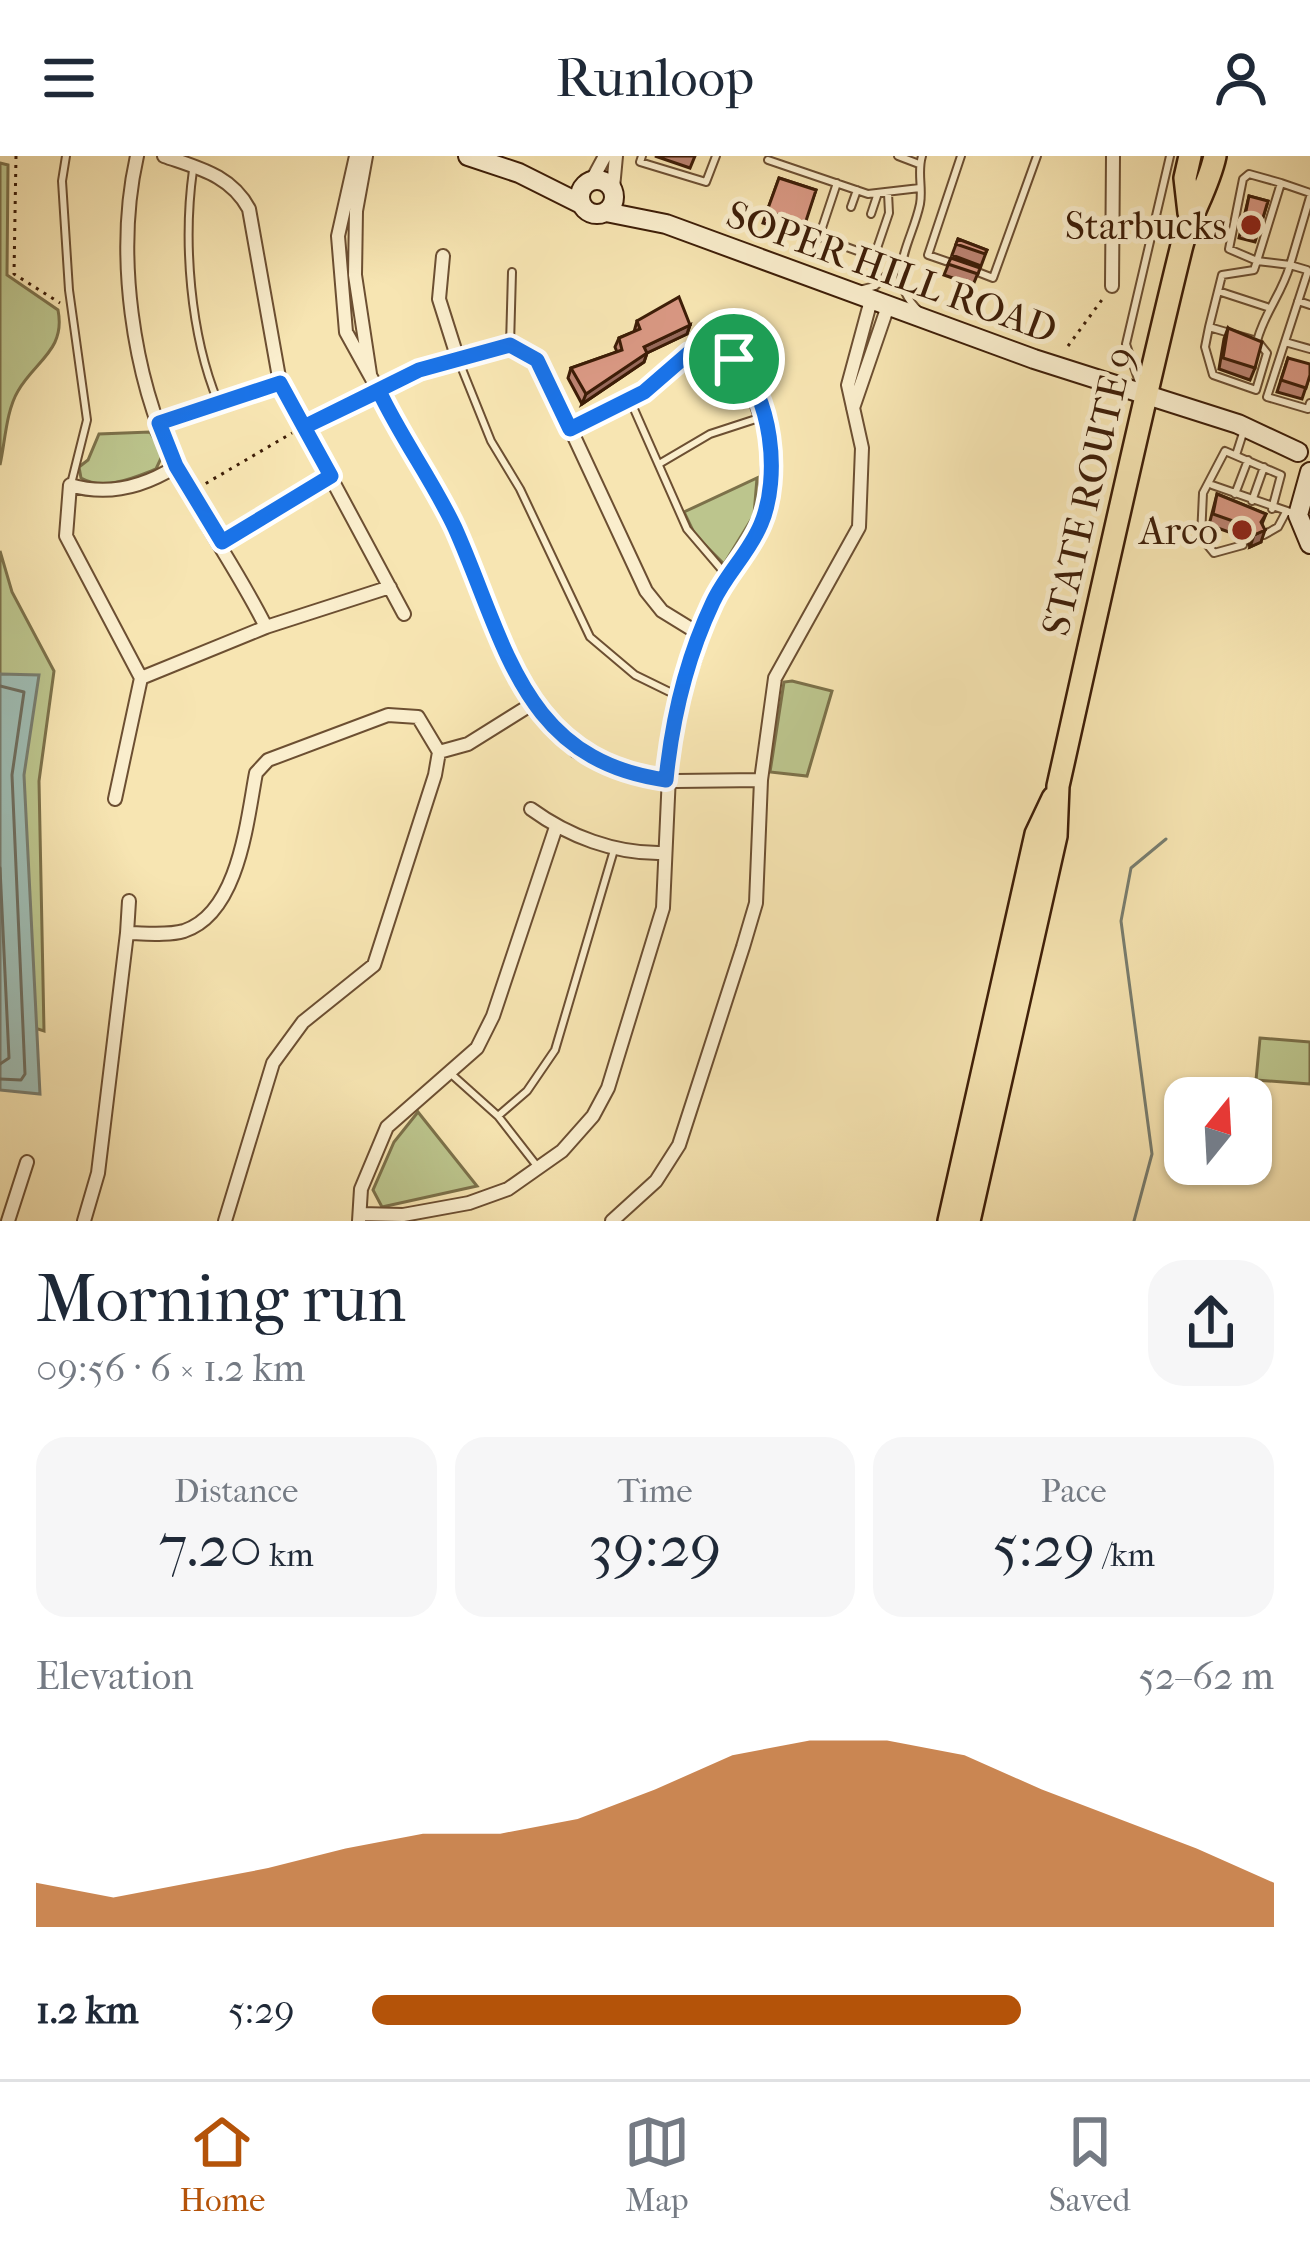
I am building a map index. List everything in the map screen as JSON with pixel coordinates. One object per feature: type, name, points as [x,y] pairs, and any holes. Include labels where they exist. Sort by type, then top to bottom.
[{"type":"main road","name":"STATE ROUTE 9","points":[[1190,156],[1185,178],[1190,213]]},
{"type":"main road","name":"STATE ROUTE 9","points":[[969,1221],[1056,836],[1058,786],[1144,397],[1190,213],[1210,181],[1215,156]]},
{"type":"main road","name":"STATE ROUTE 9","points":[[949,1221],[1036,834],[1058,786]]},
{"type":"street","points":[[136,156],[127,200],[128,249],[145,383],[176,466],[266,628]]},
{"type":"street","points":[[164,156],[226,179],[249,209],[280,383],[404,614]]},
{"type":"street","points":[[356,156],[348,173],[337,260],[346,332],[454,526],[532,704],[576,751],[607,767],[666,780],[761,780]]},
{"type":"street","points":[[366,156],[356,258],[370,375]]},
{"type":"street","points":[[468,156],[611,199]]},
{"type":"street","points":[[605,156],[586,189],[595,214],[611,199],[616,156]]},
{"type":"street","points":[[1112,286],[1113,156]]},
{"type":"street","name":"SOPER HILL ROAD","points":[[611,199],[666,224],[929,321],[1144,397],[1304,444]]},
{"type":"street","points":[[443,256],[439,299],[457,356]]},
{"type":"street","points":[[612,1221],[656,1181],[694,1108],[756,903],[761,780],[775,678],[859,527],[864,478],[848,385],[880,303]]},
{"type":"street","points":[[304,427],[457,356],[510,345],[537,360],[646,591],[662,611],[701,635]]},
{"type":"street","points":[[556,827],[493,1016],[477,1048],[387,1126],[362,1190],[360,1217],[469,1204],[540,1168],[578,1134],[608,1088],[662,908],[666,780],[680,697],[701,635],[728,577],[747,554],[769,496],[770,444],[745,370],[734,359],[706,348],[689,353],[630,400],[570,429]]},
{"type":"street","points":[[1304,444],[1301,465],[1310,472],[1292,513],[1310,544]]},
{"type":"street","points":[[115,799],[141,678],[66,536],[64,513],[70,485],[96,493],[120,490],[176,466]]},
{"type":"street","points":[[141,678],[266,628],[390,587]]},
{"type":"street","points":[[439,752],[468,744],[532,704]]},
{"type":"street","points":[[127,933],[181,932],[217,905],[231,876],[256,772],[268,760],[404,713],[418,717],[439,752],[374,965],[303,1022],[280,1053],[225,1221]]},
{"type":"street","points":[[531,809],[556,827],[614,848],[662,854]]},
{"type":"street","points":[[84,1221],[98,1173],[129,901]]},
{"type":"street","points":[[8,1221],[27,1162]]},
{"type":"street","points":[[0,1188],[16,1193]]},
{"type":"lane","points":[[66,156],[62,181],[71,310],[87,420],[70,485]]},
{"type":"lane","points":[[642,156],[640,161],[706,182],[716,156]]},
{"type":"lane","points":[[849,292],[875,286],[899,264],[921,201],[921,160],[898,156]]},
{"type":"lane","points":[[961,156],[928,254],[993,278],[1034,157]]},
{"type":"lane","points":[[1144,397],[1126,344],[1169,156]]},
{"type":"lane","points":[[768,160],[857,190],[888,193],[920,188]]},
{"type":"lane","points":[[193,166],[191,277],[209,380],[218,402]]},
{"type":"lane","points":[[1257,341],[1267,307],[1282,293],[1290,265],[1310,195],[1250,174],[1243,179],[1229,249],[1257,260],[1290,265],[1309,271],[1267,397],[1308,409],[1310,404]]},
{"type":"lane","points":[[837,183],[819,237],[874,257],[889,213],[888,193]]},
{"type":"lane","points":[[1209,327],[1257,341],[1267,353],[1256,389],[1213,375],[1205,347],[1209,327],[1222,275],[1254,270],[1281,183]]},
{"type":"lane","points":[[851,207],[857,190]]},
{"type":"lane","points":[[871,214],[878,193]]},
{"type":"lane","points":[[337,260],[356,258]]},
{"type":"lane","points":[[899,264],[907,299],[929,321]]},
{"type":"lane","points":[[510,345],[512,272]]},
{"type":"lane","points":[[1218,291],[1267,307]]},
{"type":"lane","points":[[1298,301],[1310,305]]},
{"type":"lane","points":[[1285,342],[1310,350]]},
{"type":"lane","points":[[457,356],[491,441],[520,489],[590,637],[635,675],[680,697]]},
{"type":"lane","points":[[159,423],[280,383]]},
{"type":"lane","points":[[630,400],[687,529],[728,577]]},
{"type":"lane","points":[[659,464],[710,434],[763,417]]},
{"type":"lane","points":[[1235,455],[1245,427]]},
{"type":"lane","points":[[1244,545],[1224,554],[1205,546],[1203,494],[1226,451],[1281,475],[1272,508]]},
{"type":"lane","points":[[1235,494],[1248,460]]},
{"type":"lane","points":[[1252,501],[1264,467]]},
{"type":"lane","points":[[222,542],[331,476]]},
{"type":"lane","points":[[1211,485],[1292,513]]},
{"type":"lane","points":[[1264,535],[1292,513]]},
{"type":"lane","points":[[498,1116],[527,1091],[555,1050],[614,848]]},
{"type":"lane","points":[[450,1073],[498,1116],[540,1168]]},
{"type":"path","points":[[16,156],[14,274],[71,310]]},
{"type":"path","points":[[1068,346],[1112,286]]},
{"type":"path","points":[[190,491],[254,450],[304,427]]},
{"type":"green space","points":[[0,163],[8,165],[7,275],[58,310],[59,324],[53,345],[14,399],[0,465]]},
{"type":"green space","points":[[150,432],[163,454],[156,469],[109,483],[81,478],[79,467],[88,460],[99,434]]},
{"type":"green space","points":[[757,478],[754,515],[724,564],[695,535],[684,512]]},
{"type":"green space","points":[[0,551],[12,592],[54,671],[39,781],[44,1031],[0,1017]]},
{"type":"green space","points":[[784,682],[832,691],[807,776],[770,772]]},
{"type":"green space","points":[[1260,1038],[1310,1042],[1310,1084],[1256,1077]]},
{"type":"green space","points":[[418,1112],[477,1186],[382,1207],[373,1190],[394,1142]]},
{"type":"water","points":[[0,674],[39,675],[24,775],[40,1094],[0,1090]]},
{"type":"building","points":[[779,178],[816,190],[805,224],[767,211]]},
{"type":"building","points":[[1249,196],[1268,201],[1259,231],[1243,226]]},
{"type":"building","points":[[958,239],[987,250],[985,254],[956,244]]},
{"type":"building","points":[[951,258],[980,268],[978,274],[948,264]]},
{"type":"building","points":[[679,297],[690,325],[644,347],[647,353],[586,394],[571,368],[622,350],[619,338],[640,329],[637,321]]},
{"type":"building","points":[[1228,328],[1262,342],[1255,368],[1223,358]]},
{"type":"building","points":[[1288,358],[1310,364],[1306,388],[1281,380]]},
{"type":"building","points":[[1217,494],[1266,514],[1261,522],[1265,530],[1254,535],[1250,527],[1213,514]]},
{"type":"waterway","points":[[1134,1221],[1152,1154],[1121,921],[1131,868],[1166,839]]},
{"type":"place","name":"Starbucks","points":[[1251,225]]},
{"type":"place","name":"Arco","points":[[1242,530]]},
{"type":"route","points":[[734,359],[706,348],[689,353],[644,392],[570,429],[537,360],[510,345],[419,370],[304,427],[280,383],[159,423],[176,466],[222,542],[331,476],[304,427],[379,391],[454,526],[496,628],[532,704],[550,729],[576,751],[607,767],[666,780],[671,731],[690,665],[713,602],[747,554],[764,520],[769,496],[770,444],[762,412],[752,383],[734,359]]}]
